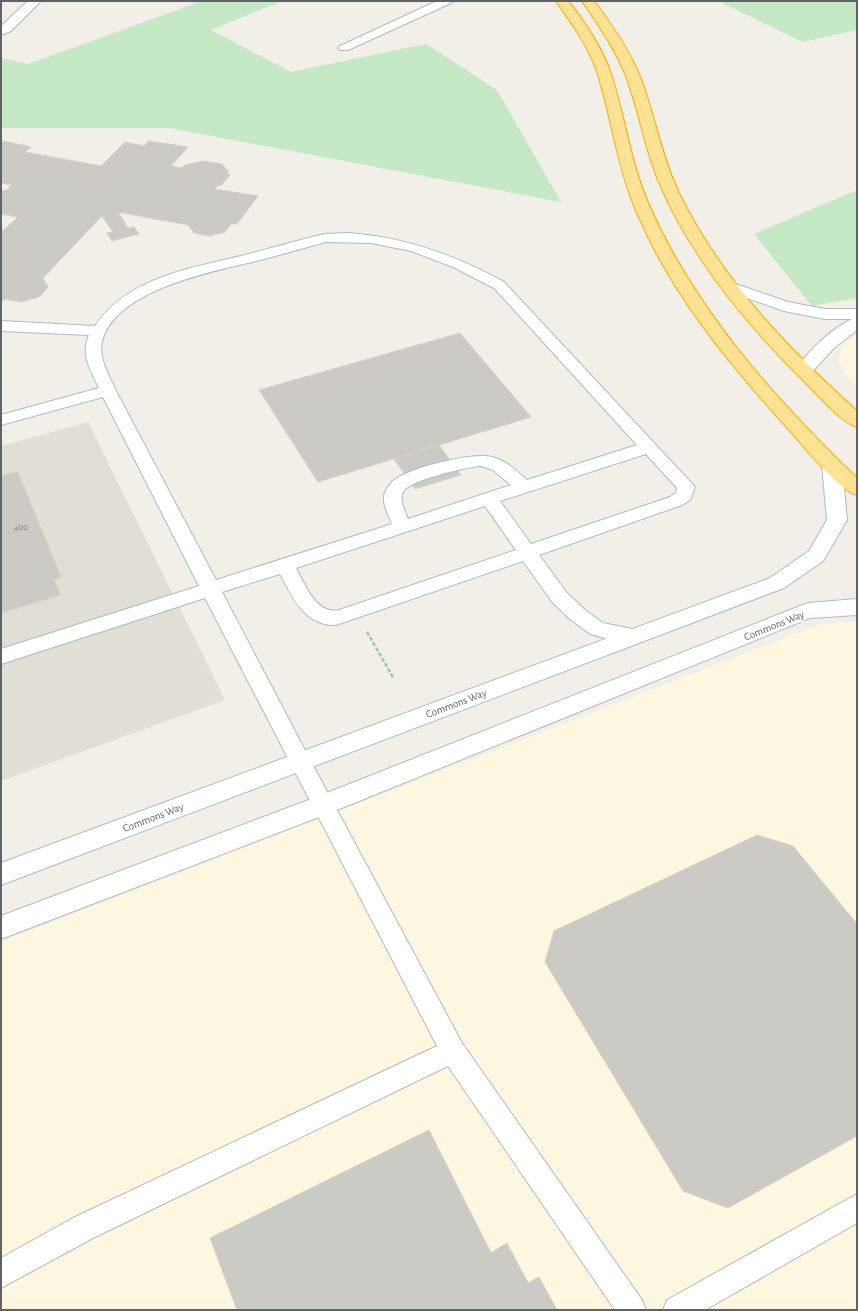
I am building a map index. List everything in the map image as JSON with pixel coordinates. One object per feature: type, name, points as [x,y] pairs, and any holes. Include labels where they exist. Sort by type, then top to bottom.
[{"type":"highway","points":[[562,1],[587,37],[603,71],[628,169],[640,204],[662,249],[710,324],[754,379],[832,465],[857,489]]},
{"type":"highway","points":[[588,1],[615,41],[632,73],[653,146],[670,190],[701,246],[763,328],[857,421]]},
{"type":"street","points":[[1,31],[7,28],[35,1]]},
{"type":"street","points":[[730,286],[784,306],[825,314],[857,314]]},
{"type":"street","points":[[804,370],[821,348],[857,323]]},
{"type":"street","name":"Commons Way","points":[[1,874],[777,583],[816,556],[837,520],[832,465]]},
{"type":"street","name":"Commons Way","points":[[1,928],[323,805],[808,611],[857,607]]},
{"type":"lane","points":[[344,48],[447,1]]},
{"type":"lane","points":[[285,566],[306,601],[316,613],[332,619],[676,501],[684,496],[686,487],[499,285],[462,265],[433,253],[400,244],[361,238],[325,238],[173,278],[147,288],[125,302],[113,312],[99,331],[94,343],[94,353],[100,373],[108,391],[300,762],[453,1051],[632,1310]]},
{"type":"lane","points":[[1,326],[99,331]]},
{"type":"lane","points":[[1,420],[108,391]]},
{"type":"lane","points":[[1,657],[649,447]]},
{"type":"lane","points":[[403,527],[392,497],[394,490],[399,484],[467,461],[480,460],[490,462],[502,468],[525,488]]},
{"type":"lane","points":[[489,499],[560,598],[578,615],[597,629],[616,634],[635,636]]},
{"type":"lane","points":[[1,1274],[83,1228],[453,1051]]},
{"type":"lane","points":[[677,1310],[857,1208]]},
{"type":"path","points":[[366,631],[394,679]]},
{"type":"shaded area","points":[[857,335],[857,385],[845,374],[839,361],[841,349],[847,341]]},
{"type":"shaded area","points":[[88,422],[225,700],[1,781],[1,446]]},
{"type":"shaded area","points":[[857,621],[857,1310],[1,1310],[1,942],[819,625]]},
{"type":"green space","points":[[202,1],[282,1],[211,30],[291,72],[426,44],[497,90],[561,202],[169,128],[1,128],[1,58],[28,64]]},
{"type":"green space","points":[[718,1],[857,1],[857,30],[803,42]]},
{"type":"green space","points":[[857,190],[857,298],[812,306],[754,234]]},
{"type":"building","points":[[3,141],[31,147],[25,152],[101,166],[125,142],[144,146],[149,141],[188,147],[171,166],[182,168],[185,165],[204,161],[222,164],[229,172],[227,174],[230,175],[221,186],[218,185],[215,189],[258,196],[237,224],[231,224],[225,232],[209,236],[194,233],[188,225],[118,212],[128,228],[134,227],[139,234],[112,241],[107,233],[113,232],[102,216],[43,278],[48,287],[39,297],[21,302],[6,299],[1,301],[1,230],[4,230],[18,217],[1,214],[1,191],[7,190],[11,185],[1,183],[1,143]]},
{"type":"building","points":[[460,333],[531,417],[318,482],[259,390]]},
{"type":"building","points":[[439,445],[461,475],[415,489],[394,459]]},
{"type":"building","points":[[18,472],[61,577],[54,579],[60,595],[1,613],[1,476]]},
{"type":"building","points":[[757,835],[793,846],[857,924],[857,1136],[728,1208],[683,1191],[545,962],[554,931]]},
{"type":"building","points":[[429,1130],[491,1253],[507,1243],[528,1283],[539,1277],[557,1310],[237,1310],[210,1238]]}]
